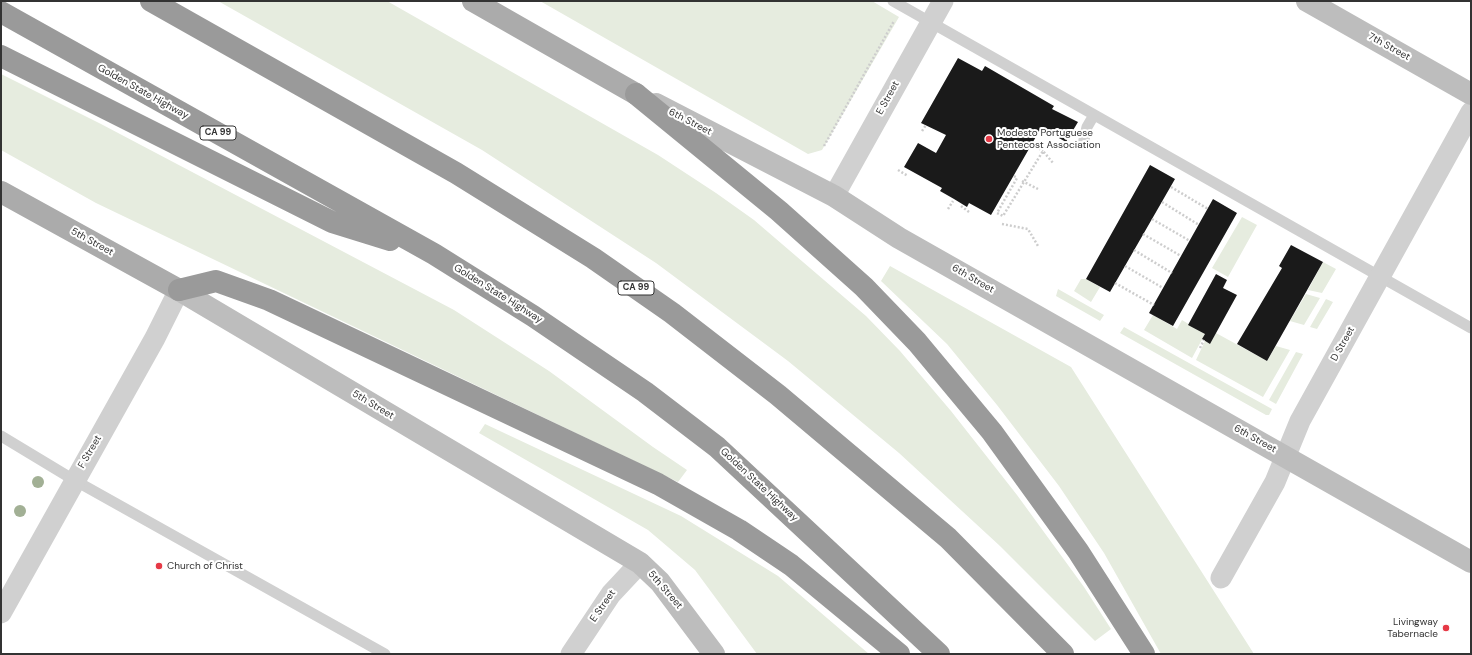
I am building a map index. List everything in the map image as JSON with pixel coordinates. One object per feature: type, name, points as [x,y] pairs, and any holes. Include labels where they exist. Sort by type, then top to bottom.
[{"type":"highway","name":"CA 99","points":[[151,1],[456,173],[593,258],[672,313],[778,395],[948,538],[1063,654]]},
{"type":"highway","name":"Golden State Highway","points":[[1,12],[434,254],[533,316],[645,392],[717,447],[939,654]]},
{"type":"highway","points":[[1,56],[332,222],[434,254]]},
{"type":"highway","points":[[636,94],[784,216],[864,287],[917,342],[992,432],[1078,551],[1144,654]]},
{"type":"highway","points":[[179,290],[216,281],[269,300],[658,484],[733,526],[791,565],[899,654]]},
{"type":"main road","name":"6th Street","points":[[473,1],[636,94]]},
{"type":"main road","name":"5th Street","points":[[1,192],[179,290]]},
{"type":"street","name":"E Street","points":[[834,196],[943,1]]},
{"type":"street","name":"7th Street","points":[[1307,1],[1471,94]]},
{"type":"street","name":"6th Street","points":[[636,94],[834,196],[899,238],[1471,562]]},
{"type":"street","name":"D Street","points":[[1221,578],[1275,482],[1300,421],[1471,112]]},
{"type":"street","name":"F Street","points":[[1,613],[74,480],[155,338],[179,290]]},
{"type":"street","name":"5th Street","points":[[179,290],[640,563],[660,582],[714,654]]},
{"type":"street","name":"E Street","points":[[572,654],[611,594],[640,563]]},
{"type":"lane","points":[[892,1],[1471,328]]},
{"type":"lane","points":[[1083,144],[1087,127],[1094,115]]},
{"type":"lane","points":[[1,436],[74,480],[385,654]]},
{"type":"path","points":[[824,146],[896,17]]},
{"type":"path","points":[[922,131],[926,125]]},
{"type":"path","points":[[1032,144],[1043,150],[1053,163]]},
{"type":"path","points":[[1014,176],[1017,178],[997,213],[1003,216],[1022,181],[1043,150]]},
{"type":"path","points":[[898,170],[908,176]]},
{"type":"path","points":[[1022,181],[1038,190]]},
{"type":"path","points":[[1171,186],[1208,209]]},
{"type":"path","points":[[948,209],[953,201]]},
{"type":"path","points":[[1162,202],[1199,224]]},
{"type":"path","points":[[961,206],[969,212]]},
{"type":"path","points":[[1152,219],[1190,241]]},
{"type":"path","points":[[1002,224],[1028,229],[1038,246]]},
{"type":"path","points":[[1143,234],[1181,256]]},
{"type":"path","points":[[1134,250],[1172,273]]},
{"type":"path","points":[[1125,266],[1163,288]]},
{"type":"path","points":[[1115,283],[1154,305]]},
{"type":"path","points":[[1200,348],[1204,340]]},
{"type":"shaded area","points":[[218,1],[387,1],[658,155],[716,193],[754,220],[866,316],[900,351],[951,411],[1017,495],[1084,587],[1111,629],[1095,641],[1000,546],[899,453],[788,361],[656,263],[482,150]]},
{"type":"shaded area","points":[[540,1],[872,1],[899,17],[822,150],[808,154]]},
{"type":"shaded area","points":[[1,74],[101,124],[454,310],[549,371],[687,470],[678,482],[96,203],[1,150]]},
{"type":"shaded area","points":[[1242,217],[1257,225],[1228,277],[1212,268]]},
{"type":"shaded area","points":[[1323,262],[1336,269],[1322,293],[1308,290]]},
{"type":"shaded area","points":[[890,266],[1071,367],[1254,654],[1161,654],[1104,553],[1059,486],[997,405],[947,344],[881,281]]},
{"type":"shaded area","points":[[1081,279],[1086,279],[1100,287],[1091,302],[1074,291]]},
{"type":"shaded area","points":[[1058,289],[1104,315],[1100,321],[1056,296]]},
{"type":"shaded area","points":[[1306,294],[1320,298],[1304,325],[1290,321]]},
{"type":"shaded area","points":[[1326,299],[1333,302],[1317,329],[1310,327]]},
{"type":"shaded area","points":[[1153,315],[1177,329],[1182,320],[1205,334],[1192,358],[1144,330]]},
{"type":"shaded area","points":[[1124,327],[1272,409],[1269,415],[1266,415],[1120,333]]},
{"type":"shaded area","points":[[1216,333],[1267,361],[1276,346],[1290,350],[1263,397],[1196,360],[1205,341],[1210,344]]},
{"type":"shaded area","points":[[1296,352],[1303,354],[1276,404],[1269,400]]},
{"type":"shaded area","points":[[485,424],[681,516],[778,576],[869,654],[757,654],[695,570],[648,530],[479,433]]},
{"type":"building","name":"Modesto Portuguese Pentecost Association","points":[[958,58],[982,71],[985,66],[1054,106],[1052,109],[1078,122],[1066,142],[1041,128],[991,215],[969,203],[967,207],[940,191],[942,188],[904,167],[918,143],[936,153],[946,135],[921,123]]},
{"type":"building","points":[[1150,165],[1175,179],[1110,292],[1086,279]]},
{"type":"building","points":[[1213,199],[1237,213],[1173,326],[1149,313]]},
{"type":"building","points":[[1291,245],[1323,262],[1267,361],[1237,344],[1282,268],[1279,266]]},
{"type":"building","points":[[1216,274],[1227,280],[1223,288],[1237,295],[1210,344],[1202,339],[1205,334],[1188,325]]},
{"type":"place","name":"Modesto Portuguese Pentecost Association","points":[[989,139]]},
{"type":"place","name":"Church of Christ","points":[[159,566]]},
{"type":"place","name":"Livingway Tabernacle","points":[[1446,628]]}]
